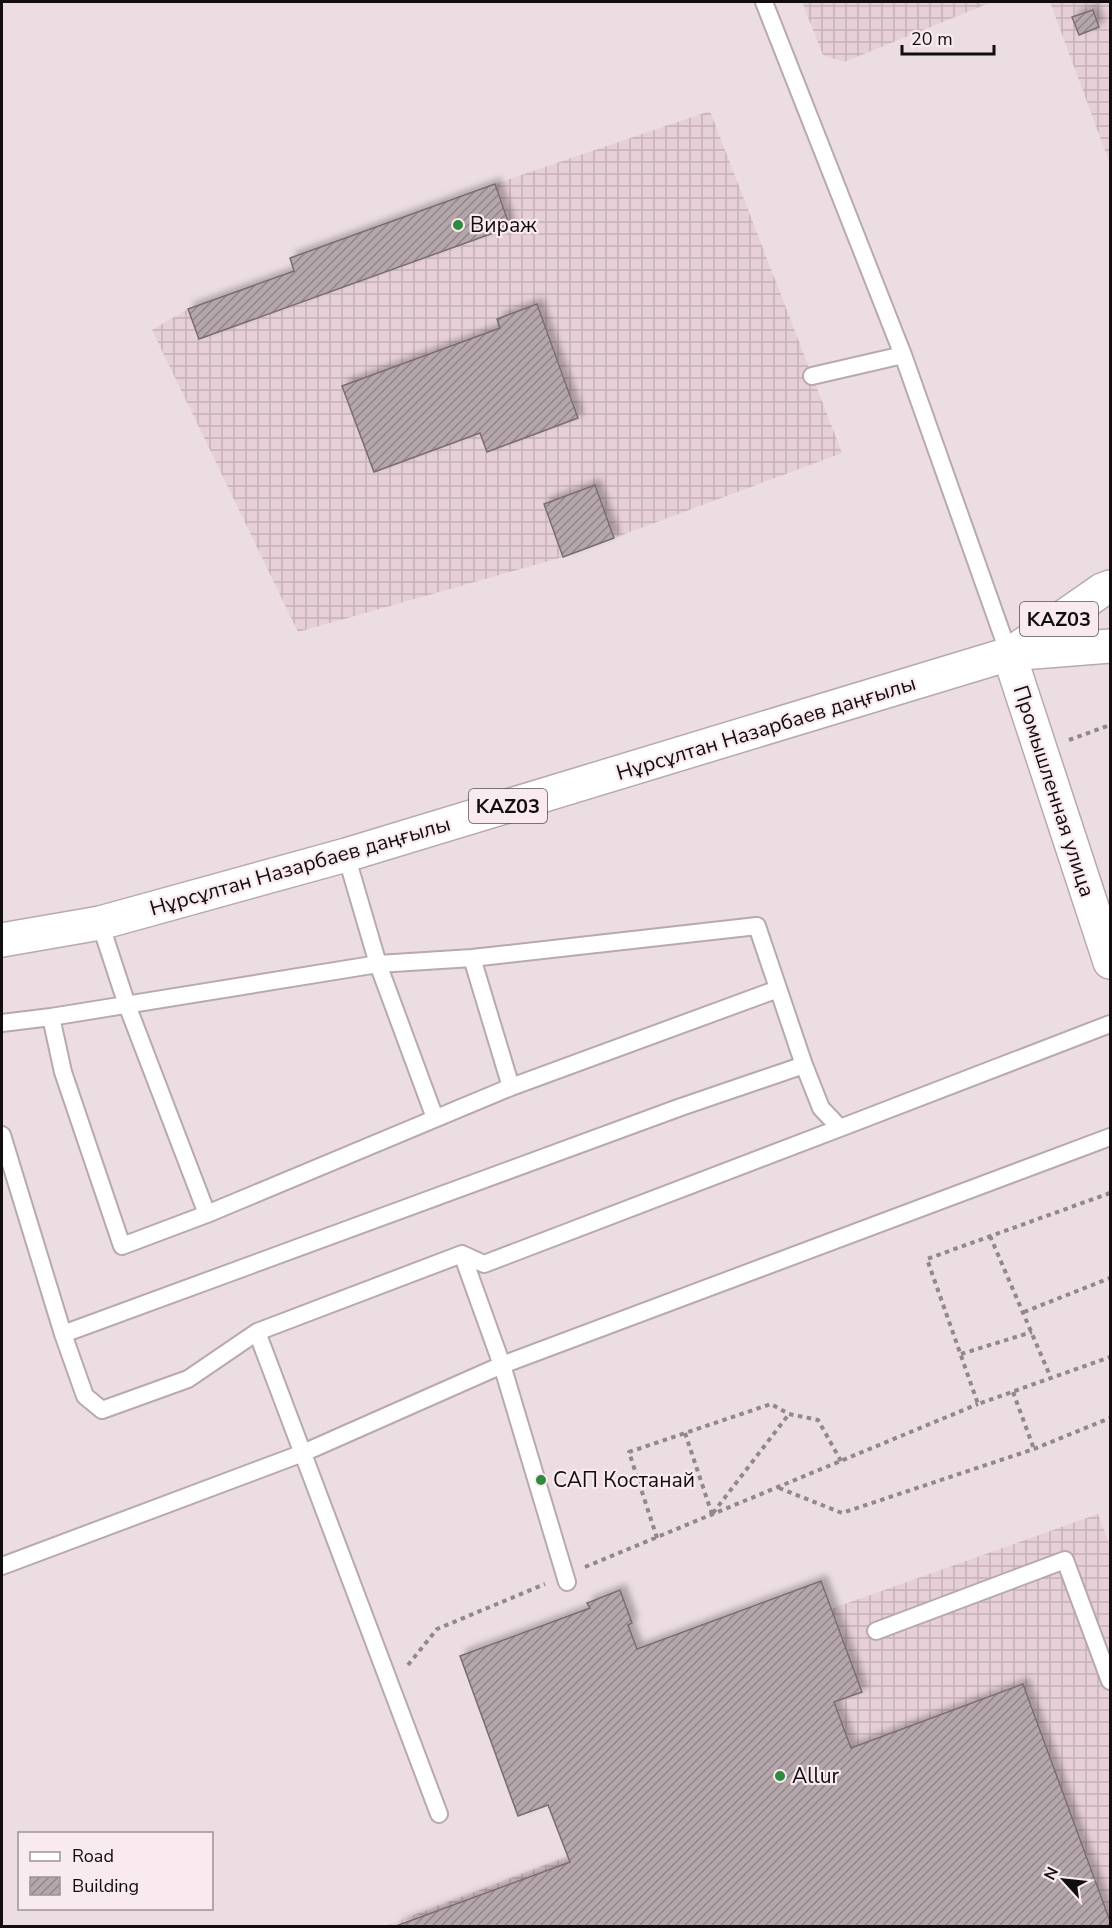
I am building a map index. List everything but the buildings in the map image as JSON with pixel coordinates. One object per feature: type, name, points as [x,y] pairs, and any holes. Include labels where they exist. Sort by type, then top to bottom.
[{"type":"main road","name":"Нұрсұлтан Назарбаев даңғылы","points":[[1009,654],[1102,590],[1110,587]]},
{"type":"main road","name":"Нұрсұлтан Назарбаев даңғылы","points":[[2,940],[100,923],[346,855],[1009,654],[1110,646]]},
{"type":"main road","name":"Промышленная улица","points":[[1009,654],[1110,962]]},
{"type":"lane","points":[[764,2],[903,355],[1009,654]]},
{"type":"lane","points":[[812,376],[903,355]]},
{"type":"lane","points":[[346,855],[378,964],[435,1118]]},
{"type":"lane","points":[[100,923],[127,1005],[207,1214]]},
{"type":"lane","points":[[2,1023],[378,964],[472,958],[757,926],[821,1108],[840,1128]]},
{"type":"lane","points":[[472,958],[511,1087]]},
{"type":"lane","points":[[51,1017],[63,1072],[122,1246],[207,1214],[511,1087],[778,989]]},
{"type":"lane","points":[[2,1135],[63,1334],[85,1396],[102,1410],[188,1380],[257,1332],[462,1254],[484,1264],[1110,1024]]},
{"type":"lane","points":[[63,1334],[670,1111],[804,1065]]},
{"type":"lane","points":[[2,1566],[303,1453],[502,1365],[1110,1137]]},
{"type":"lane","points":[[462,1254],[502,1365],[567,1578]]},
{"type":"lane","points":[[257,1332],[440,1814]]},
{"type":"lane","points":[[876,1631],[1065,1560],[1110,1681]]},
{"type":"path","points":[[1041,750],[1110,725]]},
{"type":"path","points":[[978,1404],[927,1258],[1110,1193]]},
{"type":"path","points":[[990,1236],[1051,1378]]},
{"type":"path","points":[[1024,1312],[1110,1278]]},
{"type":"path","points":[[960,1354],[1032,1332]]},
{"type":"path","points":[[391,1686],[437,1629],[567,1578],[978,1404],[1110,1358]]},
{"type":"path","points":[[1013,1392],[1034,1449]]},
{"type":"path","points":[[657,1538],[629,1452],[771,1404],[789,1413],[818,1420],[841,1461]]},
{"type":"path","points":[[712,1515],[789,1413]]},
{"type":"path","points":[[778,1488],[842,1513],[1034,1449],[1110,1418]]},
{"type":"path","points":[[685,1433],[712,1515]]},
{"type":"shaded area","points":[[802,2],[992,2],[844,62],[823,55]]},
{"type":"shaded area","points":[[1050,2],[1110,2],[1110,164]]},
{"type":"shaded area","points":[[710,111],[842,453],[563,557],[298,632],[152,330],[188,309],[294,271],[290,258],[495,184]]},
{"type":"shaded area","name":"Allur","points":[[1098,1514],[1110,1546],[1110,1926],[385,1926],[851,1748],[834,1702],[861,1692],[828,1610]]},
{"type":"place","name":"Вираж","points":[[458,225]]},
{"type":"place","name":"САП Костанай","points":[[541,1480]]},
{"type":"place","name":"Allur","points":[[780,1776]]}]
